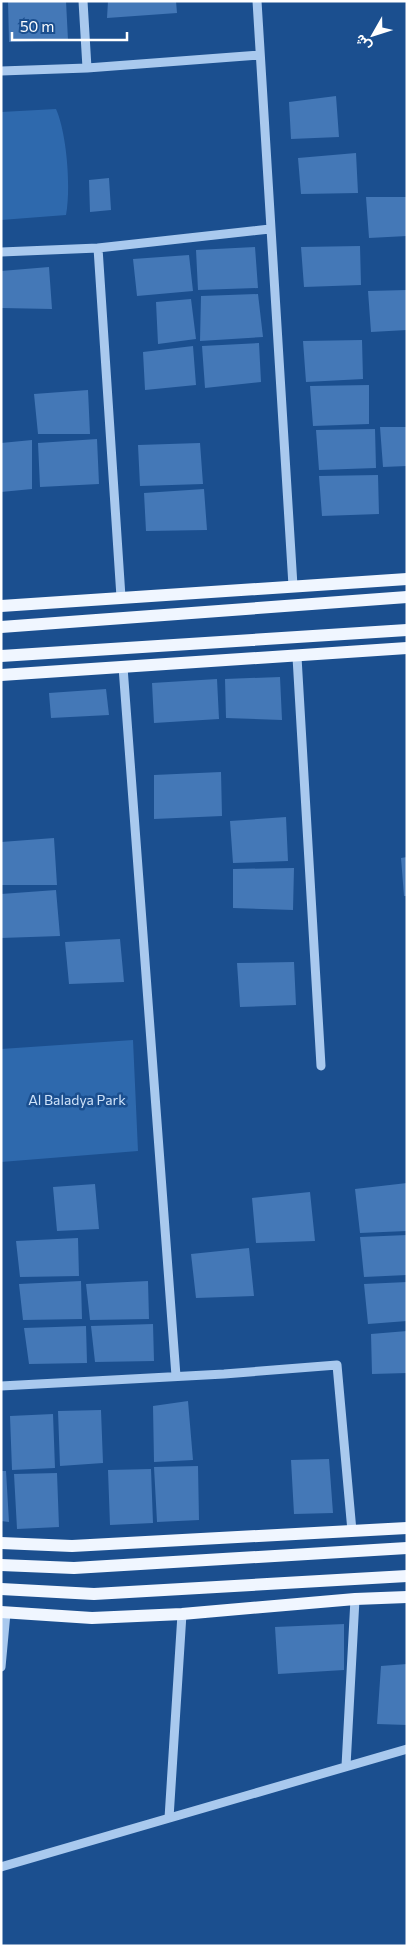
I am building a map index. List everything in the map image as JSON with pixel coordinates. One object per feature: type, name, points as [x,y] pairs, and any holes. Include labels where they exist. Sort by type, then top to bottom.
[{"type":"main road","points":[[1,606],[407,579]]},
{"type":"main road","points":[[1,627],[407,597]]},
{"type":"main road","points":[[1,656],[407,630]]},
{"type":"main road","points":[[1,675],[296,657],[407,648]]},
{"type":"main road","points":[[1,1543],[72,1546],[407,1528]]},
{"type":"main road","points":[[1,1565],[74,1568],[407,1548]]},
{"type":"main road","points":[[1,1589],[94,1594],[407,1576]]},
{"type":"main road","points":[[4,1613],[92,1618],[182,1614],[355,1599],[407,1598]]},
{"type":"street","points":[[83,1],[87,68]]},
{"type":"street","points":[[257,1],[293,586]]},
{"type":"street","points":[[1,71],[87,68],[260,55]]},
{"type":"street","points":[[1,252],[98,248],[270,229]]},
{"type":"street","points":[[98,248],[121,597]]},
{"type":"street","points":[[296,657],[321,1066]]},
{"type":"street","points":[[123,667],[176,1376]]},
{"type":"street","points":[[1,1386],[337,1365],[352,1531]]},
{"type":"street","points":[[346,1766],[355,1599]]},
{"type":"street","points":[[1,1667],[4,1613]]},
{"type":"street","points":[[169,1818],[182,1614]]},
{"type":"street","points":[[1,1867],[407,1749]]},
{"type":"green space","points":[[56,109],[63,132],[67,161],[68,191],[66,215],[1,220],[1,112]]},
{"type":"green space","name":"Al Baladya Park","points":[[133,1040],[138,1151],[1,1162],[1,1049]]},
{"type":"building","points":[[8,1],[66,1],[68,40],[9,42]]},
{"type":"building","points":[[108,1],[176,1],[177,13],[107,18]]},
{"type":"building","points":[[336,96],[339,137],[291,139],[289,102]]},
{"type":"building","points":[[356,153],[358,193],[301,194],[298,158]]},
{"type":"building","points":[[109,178],[111,210],[90,212],[89,180]]},
{"type":"building","points":[[366,197],[407,197],[407,236],[369,238]]},
{"type":"building","points":[[360,246],[361,285],[304,287],[301,247]]},
{"type":"building","points":[[255,247],[258,288],[198,290],[196,250]]},
{"type":"building","points":[[189,255],[193,291],[137,296],[133,259]]},
{"type":"building","points":[[49,267],[52,309],[2,308],[1,271]]},
{"type":"building","points":[[407,290],[407,330],[371,332],[368,291]]},
{"type":"building","points":[[258,294],[263,337],[200,341],[201,296]]},
{"type":"building","points":[[191,299],[196,339],[158,344],[156,302]]},
{"type":"building","points":[[362,340],[363,379],[306,382],[303,341]]},
{"type":"building","points":[[259,343],[261,382],[205,388],[202,346]]},
{"type":"building","points":[[193,346],[196,385],[145,390],[143,352]]},
{"type":"building","points":[[369,385],[369,424],[313,426],[310,386]]},
{"type":"building","points":[[88,390],[90,434],[38,434],[34,394]]},
{"type":"building","points":[[380,427],[407,427],[407,466],[383,467]]},
{"type":"building","points":[[375,429],[376,468],[319,470],[316,430]]},
{"type":"building","points":[[97,439],[99,484],[40,487],[38,443]]},
{"type":"building","points":[[32,440],[32,489],[1,492],[1,443]]},
{"type":"building","points":[[200,443],[203,484],[140,486],[138,445]]},
{"type":"building","points":[[378,475],[379,514],[322,516],[319,476]]},
{"type":"building","points":[[204,489],[207,530],[146,531],[144,493]]},
{"type":"building","points":[[280,677],[282,720],[226,718],[225,679]]},
{"type":"building","points":[[217,679],[219,719],[154,723],[152,683]]},
{"type":"building","points":[[106,689],[109,715],[51,718],[49,693]]},
{"type":"building","points":[[221,772],[222,816],[154,819],[154,775]]},
{"type":"building","points":[[286,817],[288,861],[233,863],[230,821]]},
{"type":"building","points":[[54,838],[57,885],[1,885],[1,842]]},
{"type":"building","points":[[407,857],[407,896],[404,896],[401,858]]},
{"type":"building","points":[[294,868],[293,910],[233,908],[233,869]]},
{"type":"building","points":[[56,890],[60,936],[1,938],[1,894]]},
{"type":"building","points":[[120,939],[124,982],[69,984],[65,942]]},
{"type":"building","points":[[294,962],[296,1005],[240,1007],[237,963]]},
{"type":"building","points":[[407,1183],[407,1231],[360,1233],[355,1189]]},
{"type":"building","points":[[95,1184],[99,1229],[57,1231],[53,1187]]},
{"type":"building","points":[[310,1192],[315,1241],[256,1243],[252,1198]]},
{"type":"building","points":[[407,1235],[407,1275],[364,1277],[360,1237]]},
{"type":"building","points":[[78,1238],[79,1276],[20,1277],[16,1241]]},
{"type":"building","points":[[249,1248],[254,1296],[196,1298],[191,1254]]},
{"type":"building","points":[[81,1281],[82,1319],[23,1320],[19,1284]]},
{"type":"building","points":[[148,1281],[149,1319],[90,1320],[86,1284]]},
{"type":"building","points":[[407,1282],[407,1321],[368,1324],[364,1284]]},
{"type":"building","points":[[153,1324],[154,1361],[95,1362],[91,1326]]},
{"type":"building","points":[[86,1326],[87,1363],[29,1364],[24,1328]]},
{"type":"building","points":[[407,1331],[407,1373],[372,1374],[371,1334]]},
{"type":"building","points":[[188,1401],[193,1460],[154,1462],[153,1406]]},
{"type":"building","points":[[101,1410],[103,1463],[60,1466],[58,1411]]},
{"type":"building","points":[[53,1414],[55,1468],[12,1470],[10,1416]]},
{"type":"building","points":[[329,1459],[333,1513],[294,1514],[291,1460]]},
{"type":"building","points":[[198,1466],[199,1520],[157,1522],[154,1467]]},
{"type":"building","points":[[151,1469],[153,1523],[110,1525],[108,1470]]},
{"type":"building","points":[[1,1471],[6,1471],[9,1522],[1,1521]]},
{"type":"building","points":[[57,1473],[59,1527],[17,1529],[14,1474]]},
{"type":"building","points":[[344,1624],[344,1670],[278,1674],[275,1627]]},
{"type":"building","points":[[407,1664],[407,1725],[377,1724],[381,1666]]}]
